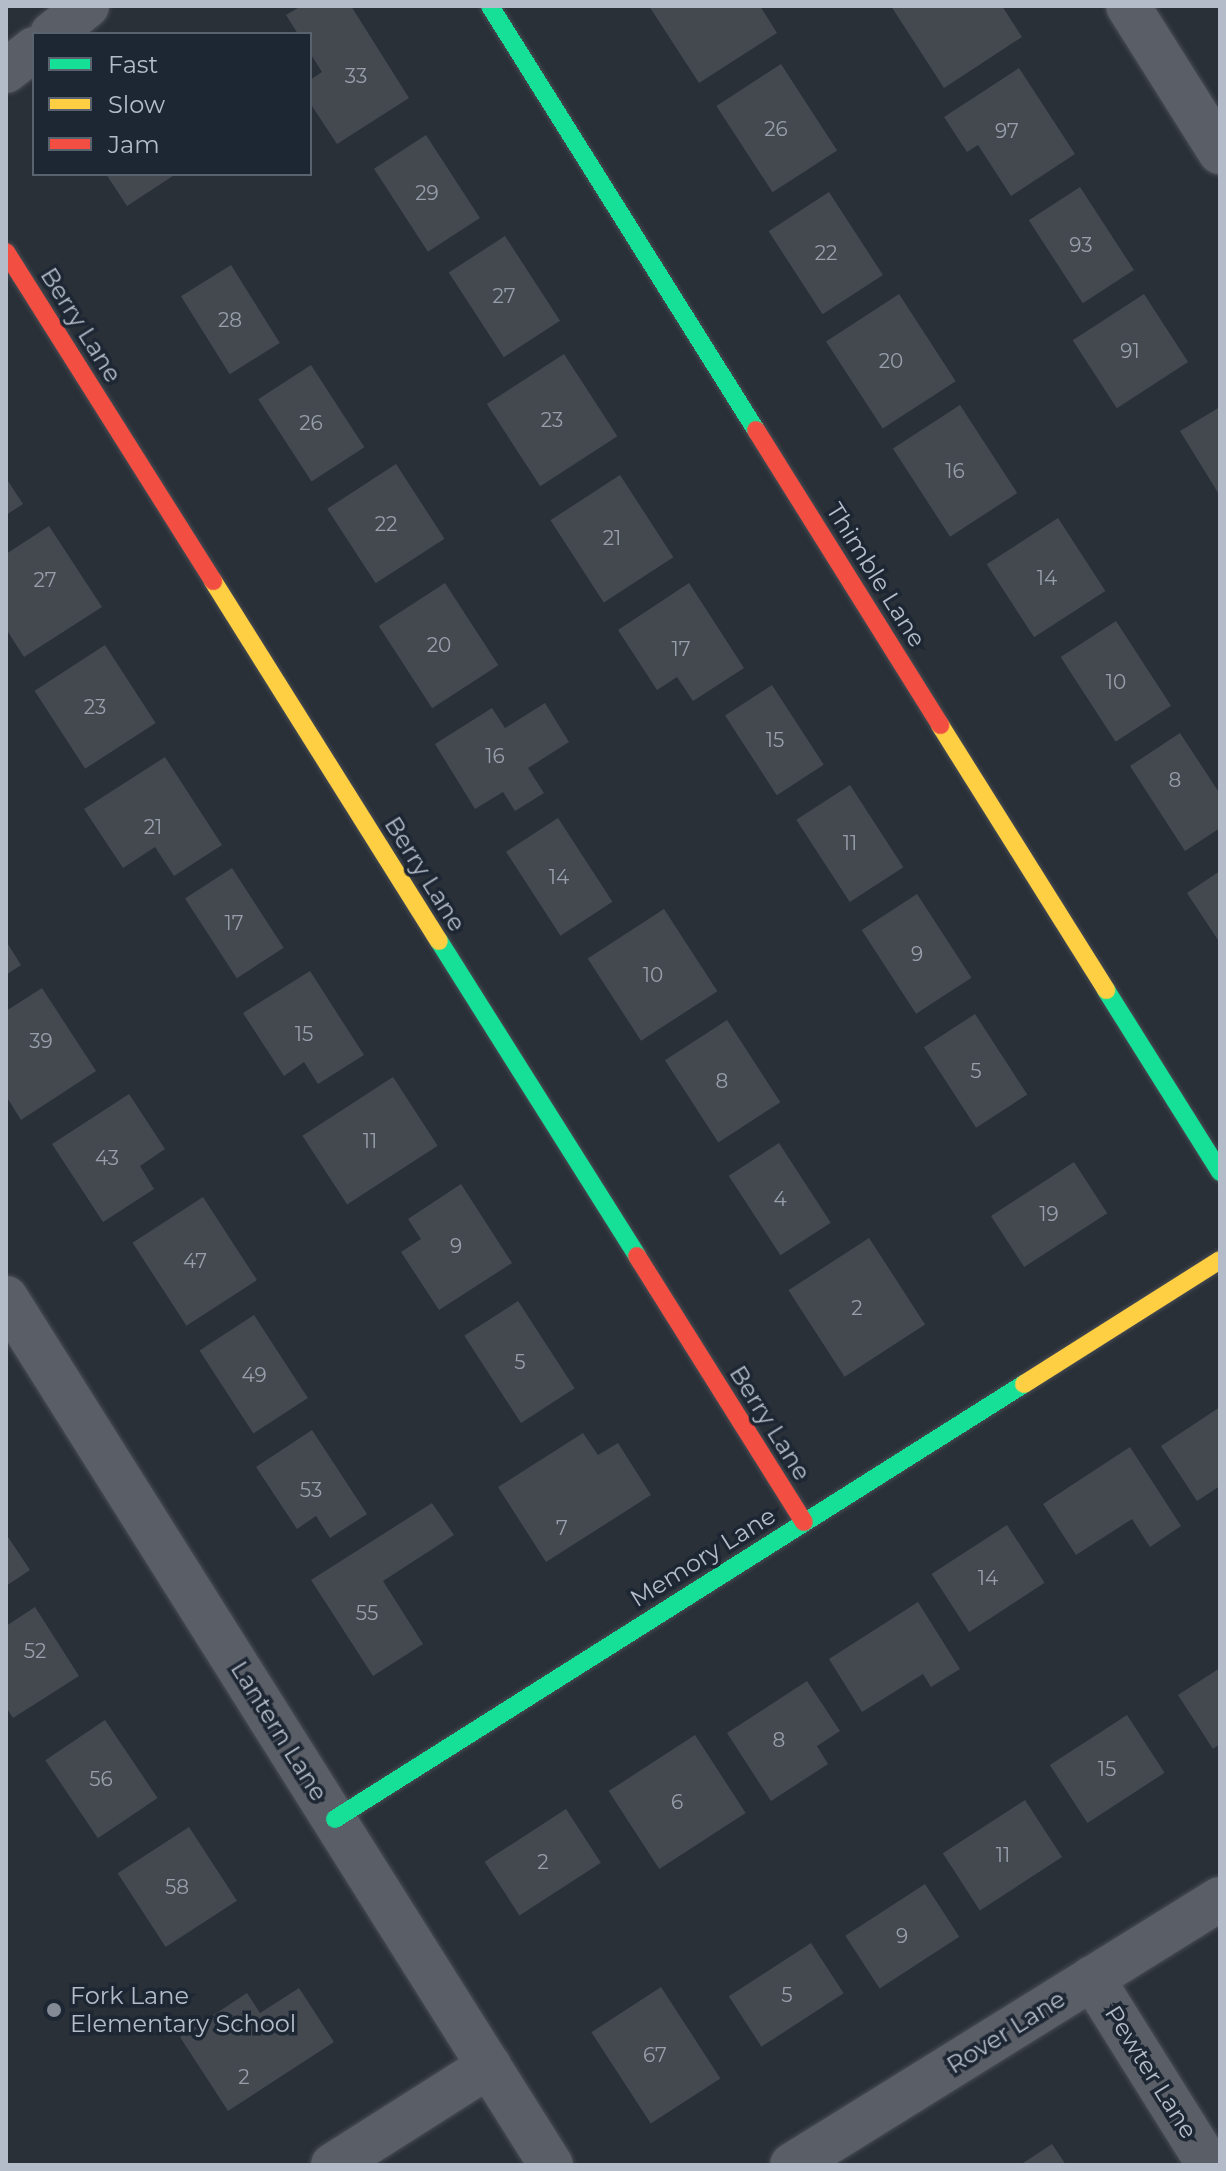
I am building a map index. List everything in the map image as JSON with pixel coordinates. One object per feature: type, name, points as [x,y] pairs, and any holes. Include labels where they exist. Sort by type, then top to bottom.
[{"type":"street","points":[[54,32],[87,6]]},
{"type":"street","name":"Thimble Lane","points":[[490,6],[1220,1172]]},
{"type":"street","points":[[1128,6],[1220,152]]},
{"type":"street","points":[[6,71],[32,51]]},
{"type":"street","name":"Berry Lane","points":[[6,252],[804,1522]]},
{"type":"street","name":"Memory Lane","points":[[335,1819],[1220,1260]]},
{"type":"street","name":"Lantern Lane","points":[[6,1298],[551,2165]]},
{"type":"street","name":"Rover Lane","points":[[792,2165],[1220,1899]]},
{"type":"street","name":"Pewter Lane","points":[[1092,1978],[1209,2165]]},
{"type":"street","points":[[333,2165],[489,2066]]},
{"type":"building","points":[[301,6],[351,6],[409,98],[337,144],[312,106],[312,79],[322,72],[312,56],[312,32],[297,32],[286,15]]},
{"type":"building","points":[[649,6],[760,6],[777,33],[699,83]]},
{"type":"building","points":[[891,6],[1002,6],[1022,37],[944,88]]},
{"type":"building","points":[[781,64],[837,150],[773,192],[716,106]]},
{"type":"building","points":[[1019,68],[1075,154],[1011,196],[978,145],[967,152],[944,117]]},
{"type":"building","points":[[426,135],[480,218],[428,252],[374,169]]},
{"type":"building","points":[[107,176],[173,176],[127,206]]},
{"type":"building","points":[[1080,187],[1134,270],[1083,303],[1029,220]]},
{"type":"building","points":[[829,192],[883,275],[823,314],[769,231]]},
{"type":"building","points":[[505,236],[560,321],[504,357],[449,272]]},
{"type":"building","points":[[231,265],[280,343],[230,374],[181,296]]},
{"type":"building","points":[[899,294],[956,381],[883,429],[826,341]]},
{"type":"building","points":[[1144,294],[1188,362],[1117,408],[1073,340]]},
{"type":"building","points":[[564,354],[617,436],[540,486],[487,404]]},
{"type":"building","points":[[311,365],[364,447],[312,482],[258,399]]},
{"type":"building","points":[[960,405],[1017,493],[950,537],[893,449]]},
{"type":"building","points":[[1220,407],[1220,496],[1180,431]]},
{"type":"building","points":[[396,464],[444,539],[376,583],[327,509]]},
{"type":"building","points":[[620,475],[673,557],[604,602],[550,520]]},
{"type":"building","points":[[6,478],[23,504],[6,515]]},
{"type":"building","points":[[1058,518],[1105,591],[1034,637],[987,564]]},
{"type":"building","points":[[49,526],[102,607],[24,657],[6,629],[6,554]]},
{"type":"building","points":[[445,583],[498,665],[432,708],[379,626]]},
{"type":"building","points":[[689,583],[744,668],[693,701],[677,677],[657,690],[618,630]]},
{"type":"building","points":[[1116,621],[1171,706],[1116,742],[1061,657]]},
{"type":"building","points":[[105,645],[156,723],[85,769],[35,691]]},
{"type":"building","points":[[772,685],[824,765],[777,795],[725,715]]},
{"type":"building","points":[[545,703],[569,742],[528,768],[544,793],[515,811],[503,792],[475,809],[435,744],[492,708],[505,728]]},
{"type":"building","points":[[1180,733],[1220,794],[1220,828],[1185,851],[1130,766]]},
{"type":"building","points":[[165,757],[222,845],[174,876],[155,847],[123,868],[84,809]]},
{"type":"building","points":[[850,785],[903,867],[850,902],[796,820]]},
{"type":"building","points":[[558,818],[612,902],[560,936],[506,852]]},
{"type":"building","points":[[232,868],[284,948],[237,978],[185,898]]},
{"type":"building","points":[[1220,871],[1220,943],[1187,893]]},
{"type":"building","points":[[917,894],[971,978],[916,1014],[862,930]]},
{"type":"building","points":[[664,909],[717,991],[641,1041],[588,959]]},
{"type":"building","points":[[6,941],[21,965],[6,975]]},
{"type":"building","points":[[310,971],[364,1055],[318,1084],[304,1062],[284,1076],[243,1013]]},
{"type":"building","points":[[42,988],[96,1071],[21,1120],[6,1096],[6,1011]]},
{"type":"building","points":[[975,1014],[1027,1095],[976,1128],[924,1047]]},
{"type":"building","points":[[727,1020],[780,1102],[718,1142],[665,1060]]},
{"type":"building","points":[[393,1077],[438,1146],[347,1205],[302,1136]]},
{"type":"building","points":[[129,1094],[165,1149],[140,1166],[154,1189],[103,1222],[52,1144]]},
{"type":"building","points":[[779,1143],[831,1223],[780,1255],[729,1176]]},
{"type":"building","points":[[1074,1162],[1107,1213],[1024,1267],[991,1216]]},
{"type":"building","points":[[461,1184],[512,1263],[439,1310],[401,1252],[421,1239],[408,1219]]},
{"type":"building","points":[[203,1197],[257,1280],[186,1326],[133,1243]]},
{"type":"building","points":[[869,1238],[925,1324],[845,1377],[788,1290]]},
{"type":"building","points":[[518,1301],[575,1388],[521,1423],[464,1336]]},
{"type":"building","points":[[254,1315],[308,1398],[253,1433],[199,1350]]},
{"type":"building","points":[[1220,1407],[1220,1486],[1197,1501],[1161,1446]]},
{"type":"building","points":[[312,1430],[367,1514],[330,1538],[316,1516],[297,1529],[256,1467]]},
{"type":"building","points":[[583,1433],[598,1455],[618,1443],[651,1495],[546,1562],[498,1487]]},
{"type":"building","points":[[1130,1447],[1181,1526],[1150,1547],[1132,1519],[1076,1555],[1043,1504]]},
{"type":"building","points":[[432,1503],[454,1535],[383,1581],[423,1644],[373,1676],[311,1580]]},
{"type":"building","points":[[1007,1525],[1045,1583],[969,1632],[932,1574]]},
{"type":"building","points":[[6,1534],[30,1570],[6,1586]]},
{"type":"building","points":[[918,1602],[960,1669],[931,1687],[923,1674],[862,1712],[829,1659]]},
{"type":"building","points":[[35,1607],[79,1676],[13,1718],[6,1707],[6,1626]]},
{"type":"building","points":[[1220,1668],[1220,1744],[1213,1749],[1178,1695]]},
{"type":"building","points":[[807,1681],[840,1731],[817,1746],[828,1764],[771,1801],[727,1733]]},
{"type":"building","points":[[1127,1715],[1165,1773],[1087,1823],[1050,1765]]},
{"type":"building","points":[[105,1720],[158,1798],[98,1838],[45,1760]]},
{"type":"building","points":[[695,1735],[746,1813],[659,1869],[609,1791]]},
{"type":"building","points":[[1025,1800],[1062,1857],[980,1910],[943,1853]]},
{"type":"building","points":[[566,1809],[601,1863],[520,1916],[485,1862]]},
{"type":"building","points":[[189,1827],[237,1901],[166,1947],[118,1873]]},
{"type":"building","points":[[925,1884],[959,1937],[880,1989],[845,1936]]},
{"type":"building","points":[[811,1943],[844,1993],[761,2047],[729,1996]]},
{"type":"building","points":[[661,1987],[720,2078],[651,2124],[591,2032]]},
{"type":"building","points":[[299,1988],[334,2042],[228,2111],[180,2037],[247,1993],[260,2013]]},
{"type":"building","points":[[1052,2144],[1066,2165],[1020,2165]]},
{"type":"traffic: fast","points":[[490,6],[756,430]]},
{"type":"traffic: fast","points":[[439,941],[637,1256]]},
{"type":"traffic: fast","points":[[1106,990],[1220,1172]]},
{"type":"traffic: fast","points":[[335,1819],[1024,1384]]},
{"type":"traffic: slow","points":[[213,581],[439,941]]},
{"type":"traffic: slow","points":[[940,725],[1106,990]]},
{"type":"traffic: slow","points":[[1024,1384],[1220,1260]]},
{"type":"traffic: jam","points":[[6,252],[213,581]]},
{"type":"traffic: jam","points":[[756,430],[940,725]]},
{"type":"traffic: jam","points":[[637,1256],[804,1522]]},
{"type":"place","name":"Fork Lane Elementary School","points":[[54,2010]]}]
